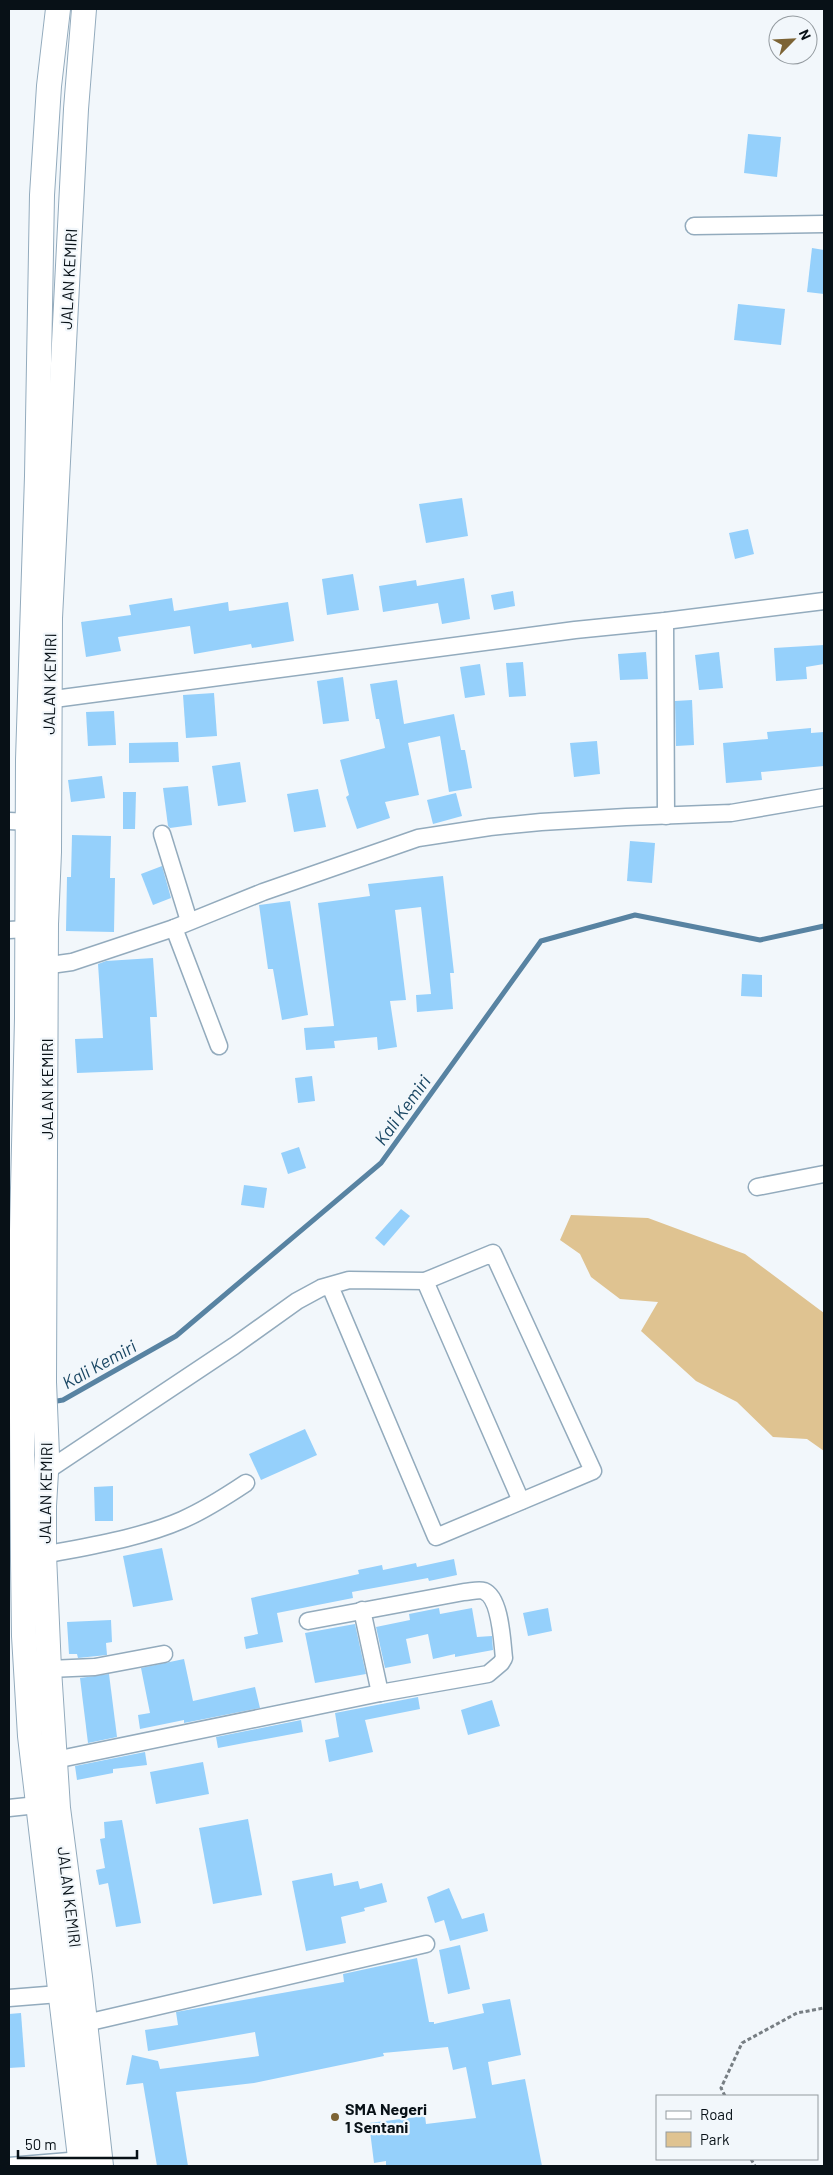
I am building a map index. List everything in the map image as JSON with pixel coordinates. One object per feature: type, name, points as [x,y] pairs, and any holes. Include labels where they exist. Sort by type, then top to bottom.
[{"type":"highway","name":"JALAN KEMIRI","points":[[58,9],[49,86],[42,195],[37,476],[40,701],[36,967],[46,1273],[34,1381],[23,1454],[24,1636],[36,1805],[48,1891],[59,1994],[88,2164]]},
{"type":"highway","name":"JALAN KEMIRI","points":[[84,9],[76,108],[50,618],[40,701],[19,821],[17,930],[36,967],[15,1273],[46,1464],[44,1555],[49,1669],[58,1808],[86,2023],[88,2164]]},
{"type":"street","points":[[694,226],[824,224]]},
{"type":"street","points":[[40,701],[575,630],[824,601]]},
{"type":"street","points":[[665,621],[666,816]]},
{"type":"street","points":[[36,967],[72,962],[418,838],[442,833],[541,822],[731,813],[824,797]]},
{"type":"street","points":[[162,834],[181,924],[219,1046]]},
{"type":"street","points":[[757,1187],[824,1174]]},
{"type":"street","points":[[46,1464],[234,1346],[297,1301],[330,1286],[349,1280],[425,1281],[493,1253],[593,1471],[436,1537],[330,1286]]},
{"type":"street","points":[[15,1273],[46,1273]]},
{"type":"street","points":[[425,1281],[522,1501]]},
{"type":"street","points":[[44,1555],[150,1531],[174,1523],[213,1504],[246,1484]]},
{"type":"street","points":[[55,1760],[380,1693],[488,1674],[504,1658],[499,1617],[495,1603],[490,1595],[483,1591],[464,1592],[308,1620]]},
{"type":"street","points":[[362,1610],[380,1693]]},
{"type":"street","points":[[49,1669],[95,1667],[164,1654]]},
{"type":"street","points":[[9,1808],[36,1805]]},
{"type":"street","points":[[86,2023],[426,1944]]},
{"type":"street","points":[[9,1998],[59,1994]]},
{"type":"street","points":[[9,2166],[88,2164]]},
{"type":"path","points":[[724,2095],[721,2088],[742,2043],[798,2013],[824,2008]]},
{"type":"green space","points":[[571,1215],[648,1218],[745,1254],[824,1313],[824,1451],[807,1439],[773,1437],[737,1402],[696,1381],[641,1331],[658,1302],[620,1299],[591,1277],[580,1254],[560,1240]]},
{"type":"building","points":[[748,134],[781,137],[777,177],[744,173]]},
{"type":"building","points":[[812,248],[824,250],[824,294],[807,292]]},
{"type":"building","points":[[738,304],[785,309],[781,345],[734,340]]},
{"type":"building","points":[[462,498],[468,536],[426,543],[419,504]]},
{"type":"building","points":[[748,529],[754,554],[735,559],[729,533]]},
{"type":"building","points":[[353,574],[359,610],[327,615],[322,579]]},
{"type":"building","points":[[464,578],[470,619],[442,624],[438,603],[383,612],[379,586],[416,580],[417,586]]},
{"type":"building","points":[[513,591],[515,606],[494,610],[491,595]]},
{"type":"building","points":[[172,598],[174,611],[228,602],[229,611],[288,602],[294,641],[252,648],[251,644],[194,654],[190,626],[118,637],[121,651],[86,657],[81,622],[131,615],[129,605]]},
{"type":"building","points":[[824,645],[824,664],[806,667],[807,679],[776,681],[774,648]]},
{"type":"building","points":[[646,652],[648,679],[620,680],[618,654]]},
{"type":"building","points":[[719,652],[723,688],[699,690],[695,655]]},
{"type":"building","points":[[523,662],[526,696],[509,697],[506,663]]},
{"type":"building","points":[[480,664],[485,695],[465,698],[460,667]]},
{"type":"building","points":[[343,677],[349,721],[323,724],[317,681]]},
{"type":"building","points":[[397,680],[404,724],[454,714],[461,750],[465,750],[472,788],[449,792],[440,736],[408,743],[419,795],[385,802],[390,818],[357,829],[346,797],[349,795],[340,760],[385,748],[379,719],[376,719],[370,684]]},
{"type":"building","points":[[214,693],[217,736],[186,738],[183,695]]},
{"type":"building","points":[[692,700],[694,745],[676,746],[675,701]]},
{"type":"building","points":[[114,711],[116,745],[88,746],[86,712]]},
{"type":"building","points":[[811,728],[811,733],[824,732],[824,766],[761,772],[762,780],[726,783],[723,743],[768,739],[767,732]]},
{"type":"building","points":[[597,741],[600,774],[574,777],[570,743]]},
{"type":"building","points":[[178,742],[179,762],[129,763],[129,743]]},
{"type":"building","points":[[240,762],[246,802],[218,806],[212,766]]},
{"type":"building","points":[[102,776],[105,798],[71,802],[68,780]]},
{"type":"building","points":[[188,786],[192,825],[170,828],[168,826],[163,788]]},
{"type":"building","points":[[318,789],[326,827],[294,832],[287,794]]},
{"type":"building","points":[[123,792],[136,792],[135,829],[123,829]]},
{"type":"building","points":[[456,793],[462,816],[433,824],[427,800]]},
{"type":"building","points":[[72,835],[111,836],[110,878],[115,878],[114,932],[66,931],[67,877],[71,877]]},
{"type":"building","points":[[630,841],[655,843],[652,883],[627,881]]},
{"type":"building","points":[[162,866],[171,898],[153,905],[141,874]]},
{"type":"building","points":[[443,876],[454,973],[450,973],[453,1009],[417,1012],[416,995],[431,994],[421,907],[395,910],[406,1000],[390,1001],[397,1047],[378,1050],[377,1037],[334,1041],[335,1048],[306,1050],[304,1028],[334,1026],[318,903],[370,896],[368,884]]},
{"type":"building","points":[[290,901],[308,1015],[282,1020],[273,969],[268,969],[259,905]]},
{"type":"building","points":[[153,958],[157,1017],[150,1017],[153,1070],[77,1073],[75,1039],[103,1038],[98,964],[106,961]]},
{"type":"building","points":[[742,974],[762,975],[762,997],[741,996]]},
{"type":"building","points":[[312,1076],[315,1101],[298,1103],[295,1078]]},
{"type":"building","points":[[299,1147],[306,1168],[288,1174],[281,1153]]},
{"type":"building","points":[[244,1185],[267,1188],[264,1208],[241,1205]]},
{"type":"building","points":[[401,1209],[410,1216],[384,1246],[375,1238]]},
{"type":"building","points":[[305,1429],[317,1455],[261,1480],[249,1454]]},
{"type":"building","points":[[113,1486],[113,1521],[95,1521],[94,1487]]},
{"type":"building","points":[[162,1548],[173,1600],[133,1607],[123,1556]]},
{"type":"building","points":[[454,1559],[457,1575],[429,1581],[428,1578],[352,1592],[353,1598],[277,1613],[283,1642],[246,1649],[244,1637],[258,1634],[251,1598],[359,1574],[358,1570],[382,1565],[383,1570],[416,1563],[417,1567]]},
{"type":"building","points":[[439,1608],[440,1614],[472,1608],[477,1637],[492,1636],[493,1650],[455,1657],[455,1654],[433,1659],[428,1634],[406,1639],[411,1663],[385,1668],[376,1627],[410,1620],[409,1614]]},
{"type":"building","points":[[548,1608],[552,1631],[528,1636],[523,1613]]},
{"type":"building","points":[[111,1620],[112,1642],[106,1643],[107,1655],[78,1658],[77,1654],[69,1654],[67,1622]]},
{"type":"building","points":[[355,1624],[366,1674],[315,1683],[305,1633]]},
{"type":"building","points":[[184,1659],[193,1701],[255,1687],[260,1708],[184,1723],[184,1720],[140,1729],[138,1715],[150,1713],[141,1668]]},
{"type":"building","points":[[109,1674],[117,1737],[88,1743],[80,1678]]},
{"type":"building","points":[[418,1697],[420,1709],[365,1720],[373,1752],[329,1762],[325,1740],[339,1737],[335,1713]]},
{"type":"building","points":[[492,1700],[500,1726],[468,1735],[461,1710]]},
{"type":"building","points":[[301,1720],[303,1732],[218,1748],[216,1737]]},
{"type":"building","points":[[145,1752],[147,1765],[113,1769],[113,1773],[77,1780],[75,1766]]},
{"type":"building","points":[[203,1762],[209,1794],[156,1804],[150,1772]]},
{"type":"building","points":[[248,1819],[262,1895],[213,1904],[199,1828]]},
{"type":"building","points":[[122,1820],[141,1923],[116,1927],[108,1883],[99,1885],[96,1870],[105,1868],[100,1839],[105,1838],[104,1822]]},
{"type":"building","points":[[332,1873],[334,1886],[358,1881],[360,1889],[382,1883],[387,1902],[364,1908],[365,1911],[341,1917],[346,1943],[306,1951],[292,1881]]},
{"type":"building","points":[[449,1888],[462,1919],[484,1913],[488,1931],[450,1941],[444,1920],[435,1923],[427,1897]]},
{"type":"building","points":[[460,1945],[470,1989],[448,1994],[439,1950]]},
{"type":"building","points":[[417,1958],[429,2022],[434,2022],[434,2024],[484,2013],[482,2004],[510,1999],[521,2055],[488,2062],[492,2085],[525,2079],[542,2166],[386,2166],[386,2161],[374,2163],[369,2123],[425,2116],[426,2124],[476,2118],[466,2067],[453,2070],[448,2047],[383,2053],[384,2056],[254,2083],[176,2092],[188,2166],[157,2166],[143,2083],[126,2085],[132,2055],[158,2061],[160,2069],[259,2056],[255,2032],[148,2051],[145,2030],[178,2025],[176,2012],[344,1982],[343,1974]]},
{"type":"building","points":[[21,2013],[25,2067],[9,2068],[9,2014]]},
{"type":"waterway","name":"Kali Kemiri","points":[[51,1402],[63,1400],[176,1336],[381,1163],[541,941],[635,915],[760,940],[824,926]]},
{"type":"place","name":"SMA Negeri 1 Sentani","points":[[335,2117]]}]
